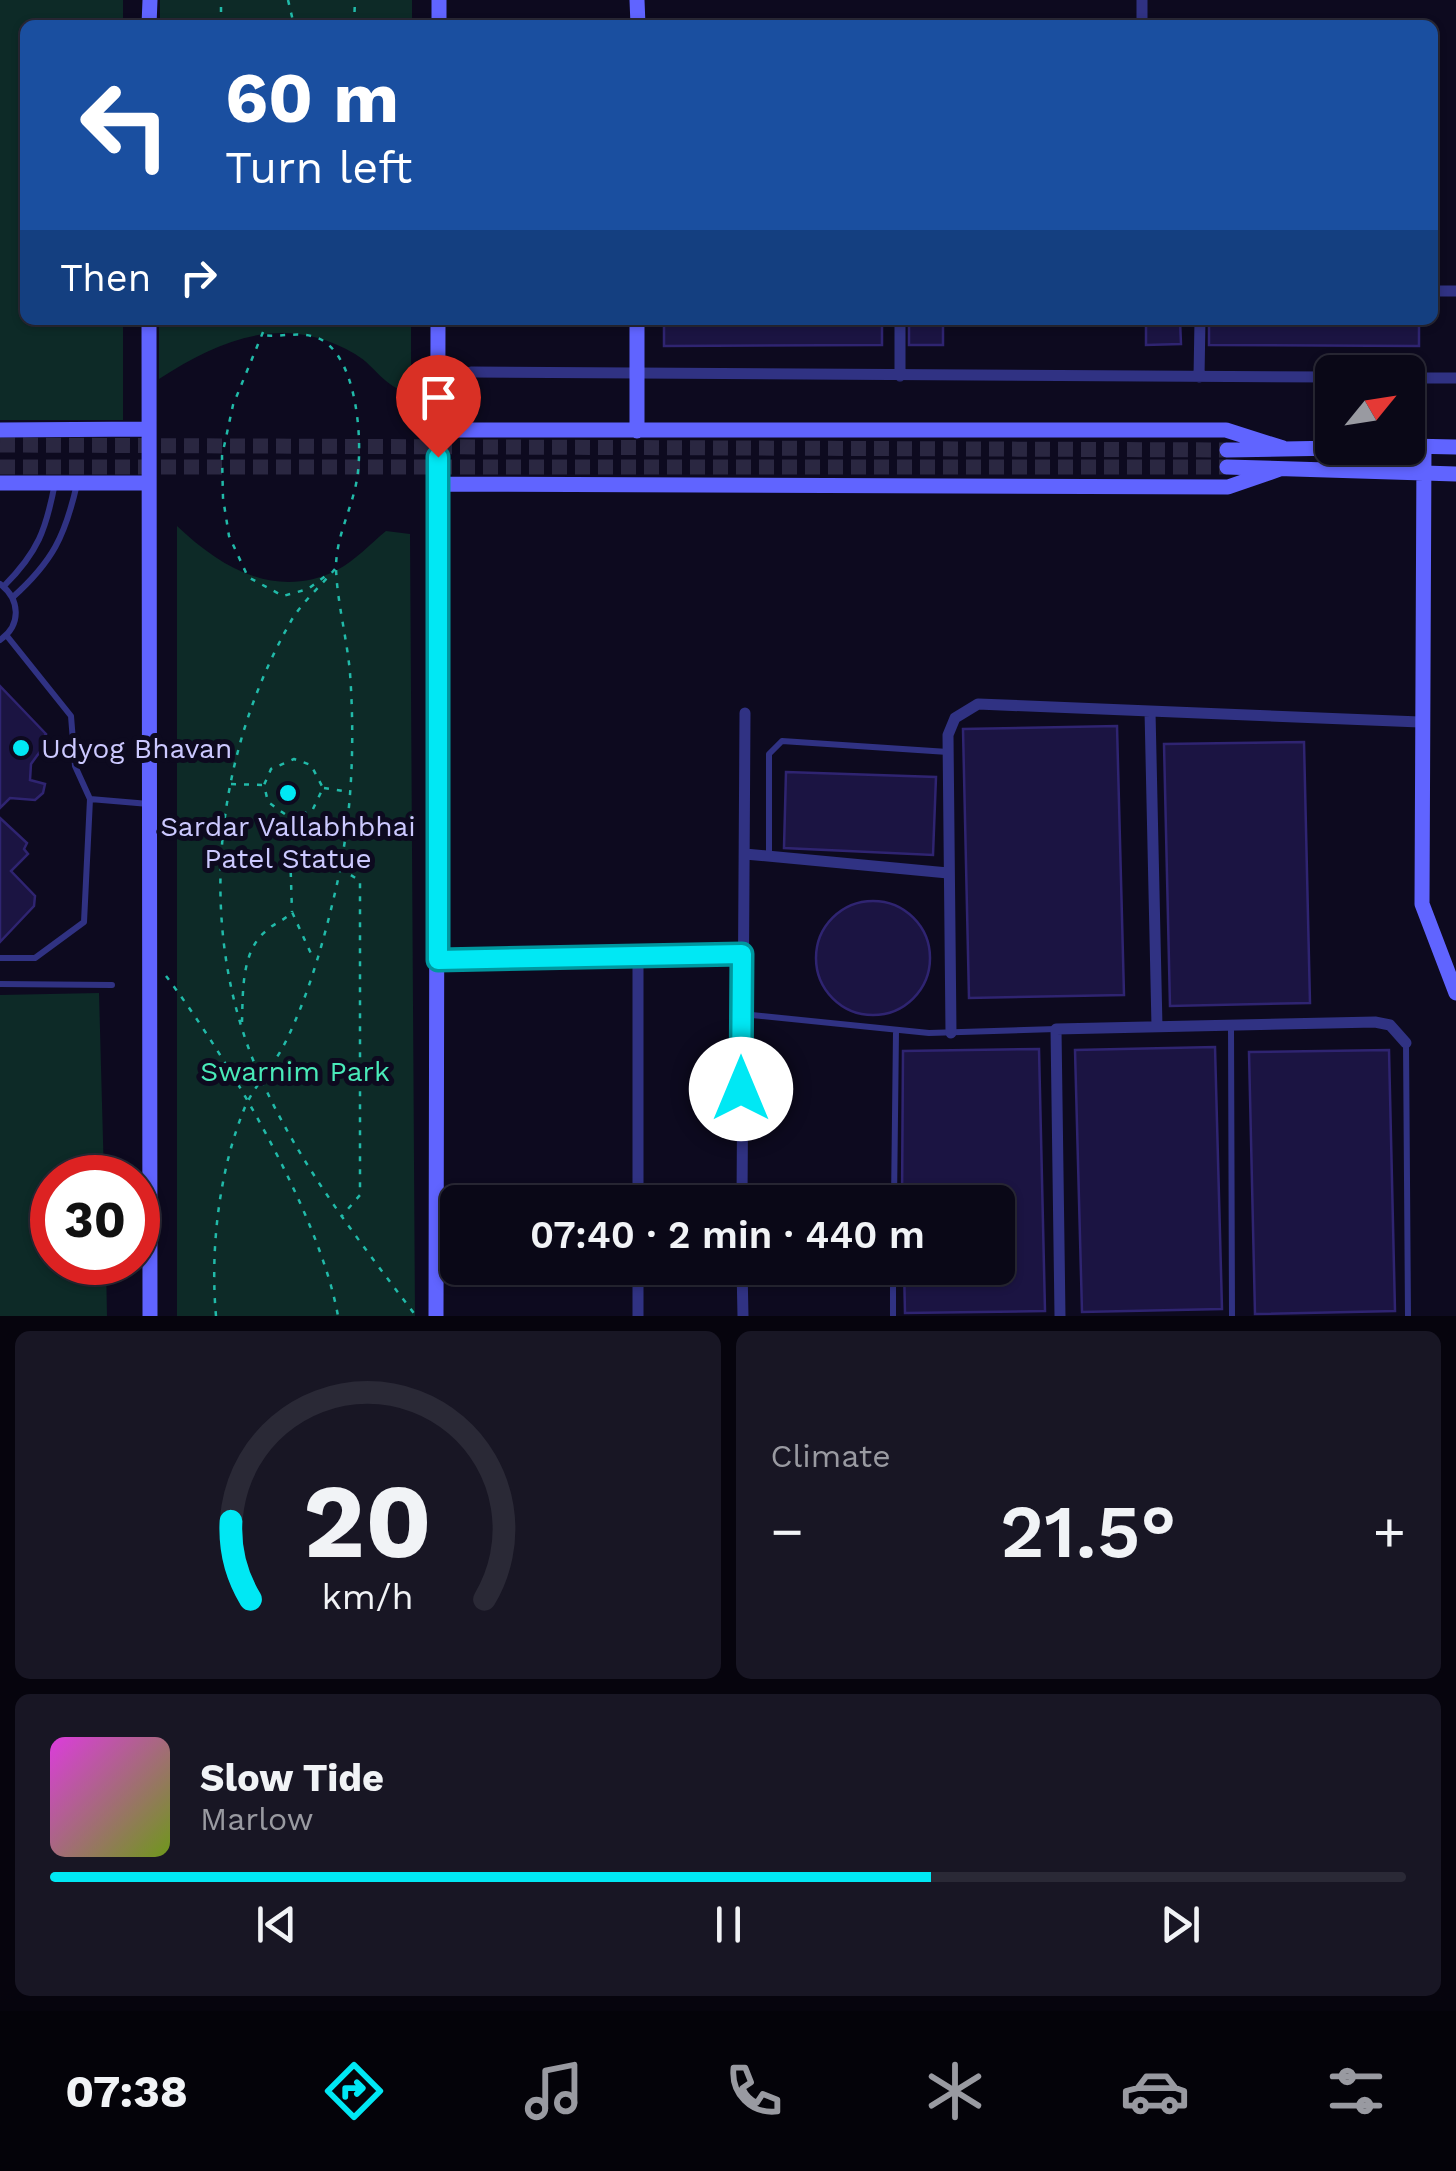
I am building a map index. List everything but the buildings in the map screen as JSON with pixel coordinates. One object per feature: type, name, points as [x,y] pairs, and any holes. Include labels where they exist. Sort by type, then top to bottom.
[{"type":"street","points":[[149,325],[150,1316]]},
{"type":"street","points":[[436,1316],[438,325]]},
{"type":"street","points":[[638,325],[638,431]]},
{"type":"street","points":[[900,325],[900,376]]},
{"type":"street","points":[[1198,377],[1200,325]]},
{"type":"street","points":[[471,372],[1315,377]]},
{"type":"street","points":[[1425,378],[1456,378]]},
{"type":"street","points":[[0,430],[148,429]]},
{"type":"street","points":[[438,430],[1226,430],[1283,448]]},
{"type":"street","points":[[1425,446],[1456,447]]},
{"type":"street","points":[[1227,450],[1315,448]]},
{"type":"street","points":[[1422,465],[1422,904],[1456,993]]},
{"type":"street","points":[[1227,467],[1456,474]]},
{"type":"street","points":[[438,484],[1228,487],[1280,469]]},
{"type":"street","points":[[0,483],[148,483]]},
{"type":"street","points":[[951,1033],[948,752],[955,718],[978,704],[1420,722]]},
{"type":"street","points":[[1150,711],[1157,1027]]},
{"type":"street","points":[[742,1185],[745,713]]},
{"type":"street","points":[[745,854],[948,873]]},
{"type":"street","points":[[1437,941],[1456,940]]},
{"type":"street","points":[[438,960],[742,954]]},
{"type":"street","points":[[638,956],[638,1185]]},
{"type":"street","points":[[1060,1316],[1056,1030],[1375,1022],[1390,1025],[1406,1043]]},
{"type":"street","points":[[638,1285],[638,1316]]},
{"type":"street","points":[[742,1285],[743,1316]]},
{"type":"lane","points":[[0,958],[35,958],[84,922],[90,799],[76,766],[71,716],[4,638],[15,624],[13,596],[2,585],[32,558],[48,522],[55,483]]},
{"type":"lane","points":[[13,596],[44,568],[58,546],[77,483]]},
{"type":"lane","points":[[769,856],[769,754],[782,741],[948,752]]},
{"type":"lane","points":[[90,799],[149,804]]},
{"type":"lane","points":[[0,984],[112,985]]},
{"type":"lane","points":[[740,1014],[896,1031],[1056,1030]]},
{"type":"lane","points":[[1232,1025],[1232,1316]]},
{"type":"lane","points":[[894,1185],[896,1031]]},
{"type":"lane","points":[[1406,1043],[1408,1316]]},
{"type":"lane","points":[[892,1316],[893,1285]]},
{"type":"path","points":[[258,325],[264,327],[232,405],[222,456],[228,536],[248,576],[283,596],[308,589],[336,568]]},
{"type":"path","points":[[216,1316],[213,1279],[218,1219],[246,1104],[286,1042],[315,962],[339,867],[350,792],[350,676],[336,568],[356,479],[350,378],[341,359],[322,340],[294,334],[261,336]]},
{"type":"path","points":[[336,568],[293,618],[250,704],[229,784],[222,851],[224,956],[242,1029],[262,1081],[302,1159],[416,1316]]},
{"type":"path","points":[[294,759],[317,772],[323,788],[312,812],[289,818],[274,810],[264,786],[271,769],[294,759]]},
{"type":"path","points":[[229,784],[264,786]]},
{"type":"path","points":[[323,788],[350,792]]},
{"type":"path","points":[[289,818],[292,912],[315,962]]},
{"type":"path","points":[[339,867],[360,881],[360,1196],[342,1217]]},
{"type":"path","points":[[242,1029],[244,986],[255,941],[292,912]]},
{"type":"path","points":[[150,955],[196,1016],[316,1236],[338,1316]]},
{"type":"green space","points":[[0,0],[123,0],[123,20],[20,20],[20,325],[123,325],[123,420],[0,420]]},
{"type":"green space","points":[[160,0],[412,0],[412,20],[160,20]]},
{"type":"green space","points":[[159,325],[411,325],[411,394],[386,381],[355,354],[304,335],[279,333],[230,342],[159,379]]},
{"type":"green space","name":"Swarnim Park","points":[[177,526],[230,566],[271,581],[292,582],[337,570],[386,531],[410,534],[415,1316],[177,1316]]},
{"type":"green space","points":[[99,993],[103,1155],[30,1155],[30,1285],[106,1285],[107,1316],[0,1316],[0,995]]},
{"type":"tunnel","points":[[0,445],[1227,450]]},
{"type":"tunnel","points":[[0,467],[1227,467]]},
{"type":"place","name":"Udyog Bhavan","points":[[21,748]]},
{"type":"place","name":"Sardar Vallabhbhai Patel Statue","points":[[288,793]]},
{"type":"route","points":[[438,457],[438,960],[742,954],[741,1089]]}]
